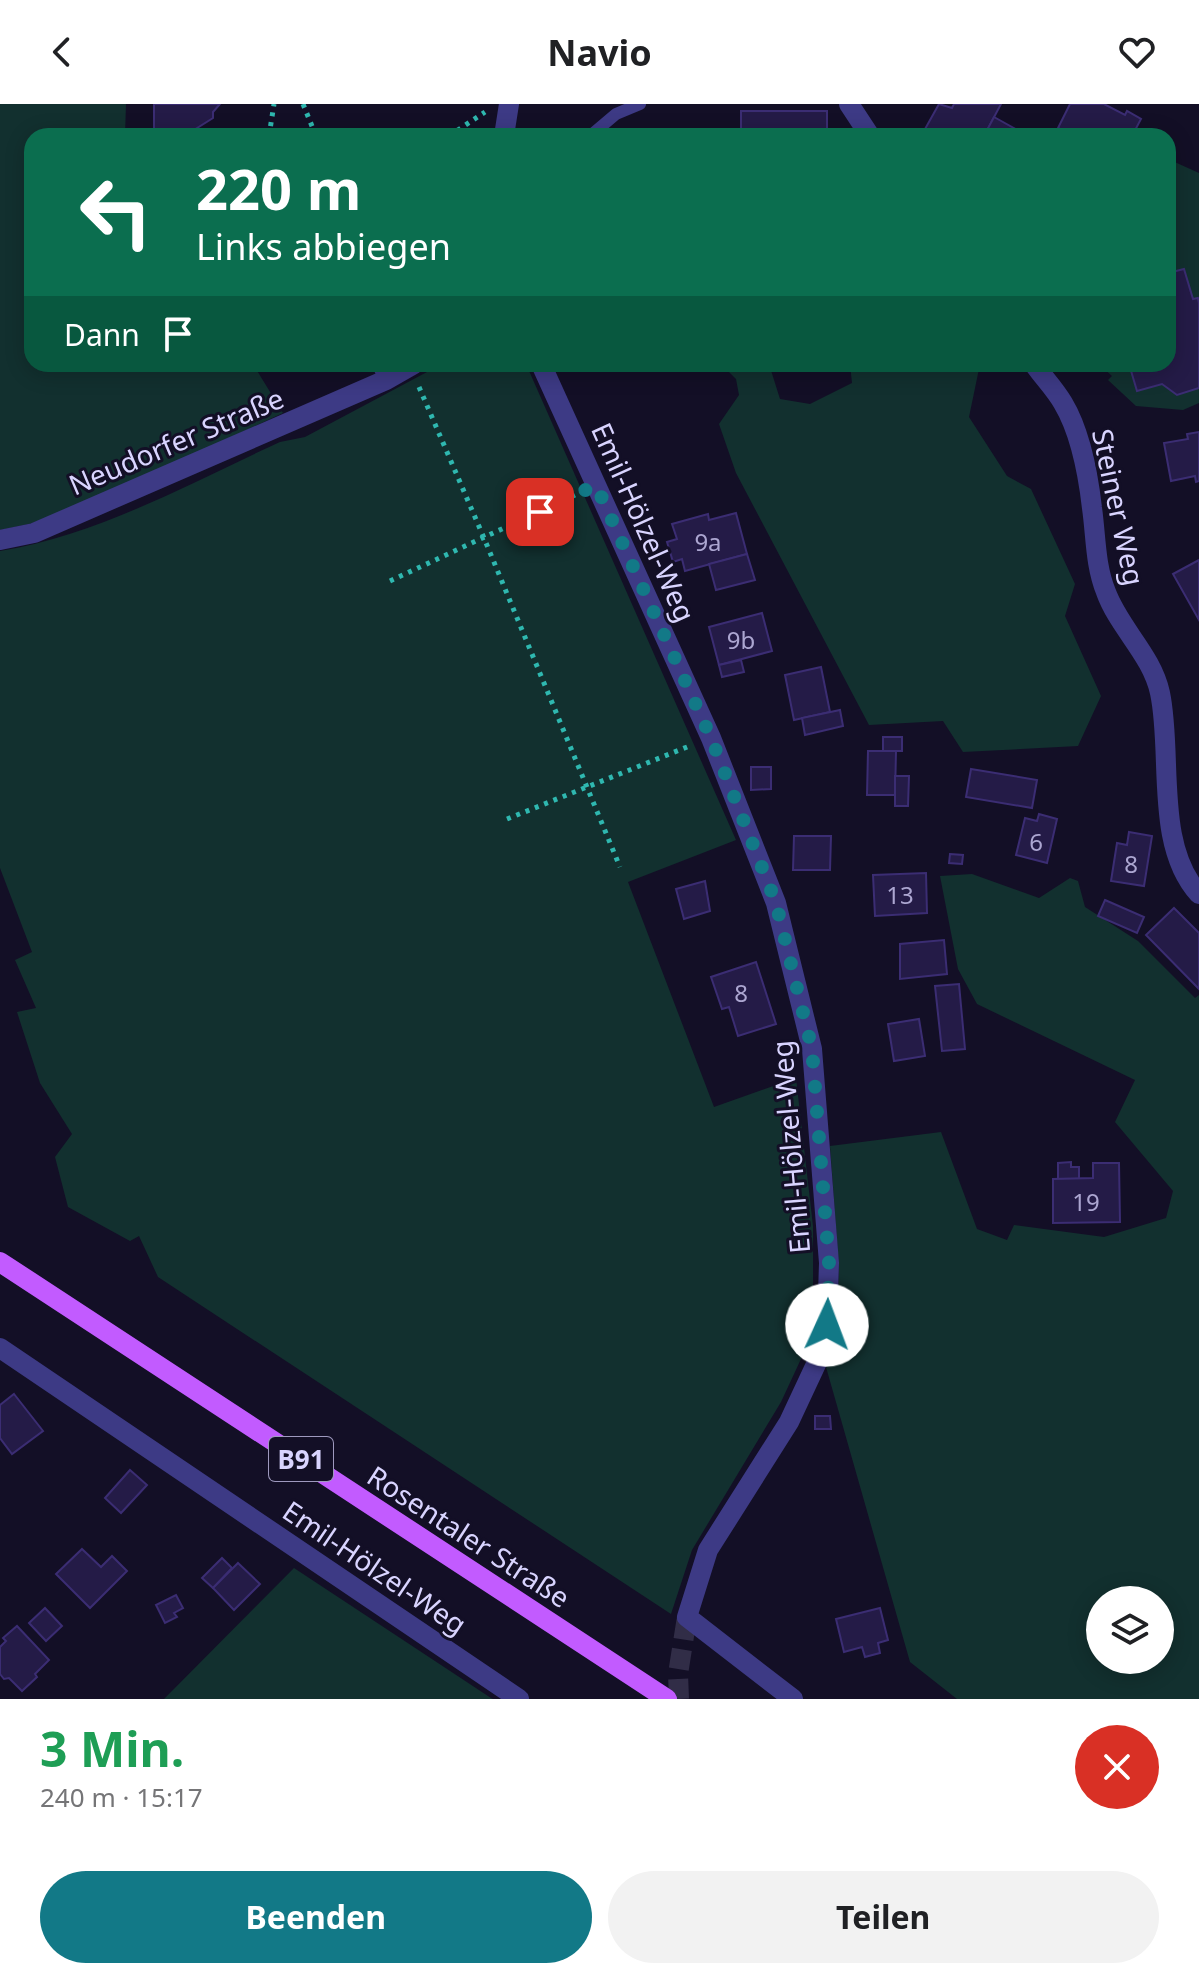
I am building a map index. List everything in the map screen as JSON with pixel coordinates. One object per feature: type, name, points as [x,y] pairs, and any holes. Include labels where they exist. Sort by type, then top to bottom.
[{"type":"main road","name":"Rosentaler Straße","points":[[0,1262],[667,1699]]},
{"type":"street","points":[[505,128],[509,104]]},
{"type":"street","points":[[849,104],[865,128]]},
{"type":"street","name":"Neudorfer Straße","points":[[0,540],[34,533],[381,372]]},
{"type":"street","name":"Emil-Hölzel-Weg","points":[[545,372],[711,738],[776,903],[812,1049],[829,1263],[827,1325],[818,1360],[789,1422],[708,1550],[687,1617],[793,1699]]},
{"type":"street","name":"Steiner Weg","points":[[1040,372],[1063,402],[1077,433],[1092,504],[1098,569],[1107,595],[1154,672],[1160,695],[1170,826],[1179,858],[1192,887],[1199,894]]},
{"type":"street","name":"Emil-Hölzel-Weg","points":[[0,1348],[519,1699]]},
{"type":"lane","points":[[599,128],[616,114],[640,104]]},
{"type":"path","points":[[270,128],[274,104]]},
{"type":"path","points":[[303,104],[313,128]]},
{"type":"path","points":[[461,128],[497,104]]},
{"type":"path","points":[[415,372],[620,867]]},
{"type":"path","points":[[390,581],[596,485]]},
{"type":"path","points":[[507,819],[711,738]]},
{"type":"green space","points":[[0,104],[126,104],[125,128],[24,128],[24,372],[258,372],[283,413],[83,506],[0,530]]},
{"type":"green space","points":[[1176,163],[1199,173],[1199,403],[1183,410],[1136,406],[1108,380],[1112,376],[1108,372],[1176,372]]},
{"type":"green space","points":[[427,372],[530,372],[736,840],[628,882],[714,1107],[796,1078],[813,1226],[813,1301],[807,1346],[781,1402],[692,1550],[671,1614],[158,1277],[139,1236],[130,1241],[68,1207],[55,1157],[72,1134],[40,1083],[17,1012],[36,1008],[15,960],[32,952],[0,868],[0,551],[73,533],[108,520],[280,442],[305,437]]},
{"type":"green space","points":[[729,372],[772,372],[780,399],[810,404],[852,383],[851,372],[978,372],[969,417],[1007,476],[1031,489],[1075,584],[1065,616],[1101,696],[1078,746],[963,752],[943,721],[869,725],[736,473],[719,424],[739,395],[736,379]]},
{"type":"green space","points":[[972,874],[1039,898],[1070,878],[1078,881],[1085,907],[1138,941],[1195,998],[1199,995],[1199,1699],[957,1699],[910,1662],[826,1367],[837,1319],[839,1267],[830,1146],[941,1132],[977,1229],[1007,1240],[1014,1225],[1104,1237],[1166,1218],[1173,1191],[1115,1122],[1135,1080],[977,1004],[958,969],[940,876]]},
{"type":"green space","points":[[294,1568],[491,1698],[493,1699],[164,1699]]},
{"type":"building","points":[[154,104],[220,104],[213,112],[213,118],[197,128],[154,128]]},
{"type":"building","points":[[939,104],[952,108],[954,104],[1001,104],[988,128],[926,128]]},
{"type":"building","points":[[1070,104],[1104,104],[1141,119],[1136,128],[1058,128]]},
{"type":"building","points":[[741,111],[827,111],[827,128],[741,128]]},
{"type":"building","points":[[994,117],[1014,128],[988,128]]},
{"type":"building","points":[[1184,269],[1193,299],[1198,298],[1199,303],[1199,388],[1177,395],[1162,384],[1137,391],[1131,372],[1176,372],[1176,271]]},
{"type":"building","points":[[1199,432],[1199,481],[1196,482],[1195,476],[1171,481],[1164,443],[1188,439],[1187,434]]},
{"type":"building","points":[[736,513],[747,554],[685,571],[682,559],[673,562],[667,542],[677,539],[672,524],[708,514],[709,520]]},
{"type":"building","points":[[747,554],[755,580],[716,590],[709,564]]},
{"type":"building","points":[[1199,560],[1199,620],[1173,574]]},
{"type":"building","points":[[762,613],[772,651],[719,665],[709,627]]},
{"type":"building","points":[[741,660],[744,672],[722,677],[719,665]]},
{"type":"building","points":[[821,667],[830,712],[794,720],[785,675]]},
{"type":"building","points":[[840,710],[843,726],[805,735],[802,718]]},
{"type":"building","points":[[883,737],[902,737],[902,751],[883,751]]},
{"type":"building","points":[[868,751],[896,751],[895,795],[867,795]]},
{"type":"building","points":[[751,767],[771,767],[771,789],[751,790]]},
{"type":"building","points":[[971,769],[1037,780],[1032,808],[966,797]]},
{"type":"building","points":[[895,776],[909,776],[908,806],[895,806]]},
{"type":"building","points":[[1039,814],[1057,819],[1047,863],[1016,855],[1025,818],[1037,821]]},
{"type":"building","points":[[1129,832],[1152,836],[1144,886],[1111,881],[1117,843],[1127,845]]},
{"type":"building","points":[[794,836],[831,836],[830,870],[793,870]]},
{"type":"building","points":[[950,854],[963,855],[962,864],[949,863]]},
{"type":"building","points":[[926,873],[927,913],[875,916],[873,875]]},
{"type":"building","points":[[705,881],[710,911],[684,919],[676,889]]},
{"type":"building","points":[[1105,900],[1144,917],[1137,933],[1098,916]]},
{"type":"building","points":[[1174,908],[1199,933],[1199,989],[1146,935]]},
{"type":"building","points":[[944,940],[947,974],[900,979],[900,944]]},
{"type":"building","points":[[756,962],[776,1024],[738,1036],[729,1007],[722,1009],[711,977]]},
{"type":"building","points":[[959,984],[965,1049],[942,1051],[935,986]]},
{"type":"building","points":[[919,1019],[925,1056],[894,1061],[888,1024]]},
{"type":"building","points":[[1071,1162],[1071,1167],[1079,1167],[1079,1179],[1058,1179],[1058,1163]]},
{"type":"building","points":[[1093,1163],[1119,1163],[1120,1222],[1053,1223],[1053,1179],[1093,1178]]},
{"type":"building","points":[[14,1394],[43,1431],[12,1454],[0,1438],[0,1405]]},
{"type":"building","points":[[815,1416],[830,1416],[831,1429],[815,1429]]},
{"type":"building","points":[[130,1470],[147,1485],[121,1513],[105,1498]]},
{"type":"building","points":[[82,1549],[101,1567],[112,1556],[127,1571],[90,1608],[56,1574]]},
{"type":"building","points":[[222,1558],[232,1568],[213,1588],[202,1578]]},
{"type":"building","points":[[238,1563],[260,1584],[234,1610],[213,1588]]},
{"type":"building","points":[[176,1595],[183,1608],[174,1613],[177,1617],[165,1623],[156,1605]]},
{"type":"building","points":[[45,1608],[62,1626],[46,1641],[29,1623]]},
{"type":"building","points":[[880,1608],[888,1640],[878,1643],[880,1653],[865,1657],[862,1647],[844,1652],[836,1619]]},
{"type":"building","points":[[17,1626],[49,1660],[22,1691],[0,1674],[0,1647],[6,1641],[3,1638]]},
{"type":"tunnel","points":[[679,1699],[678,1674],[687,1617]]},
{"type":"route","points":[[540,512],[596,485],[711,738],[776,903],[812,1049],[829,1263],[827,1325]]}]
